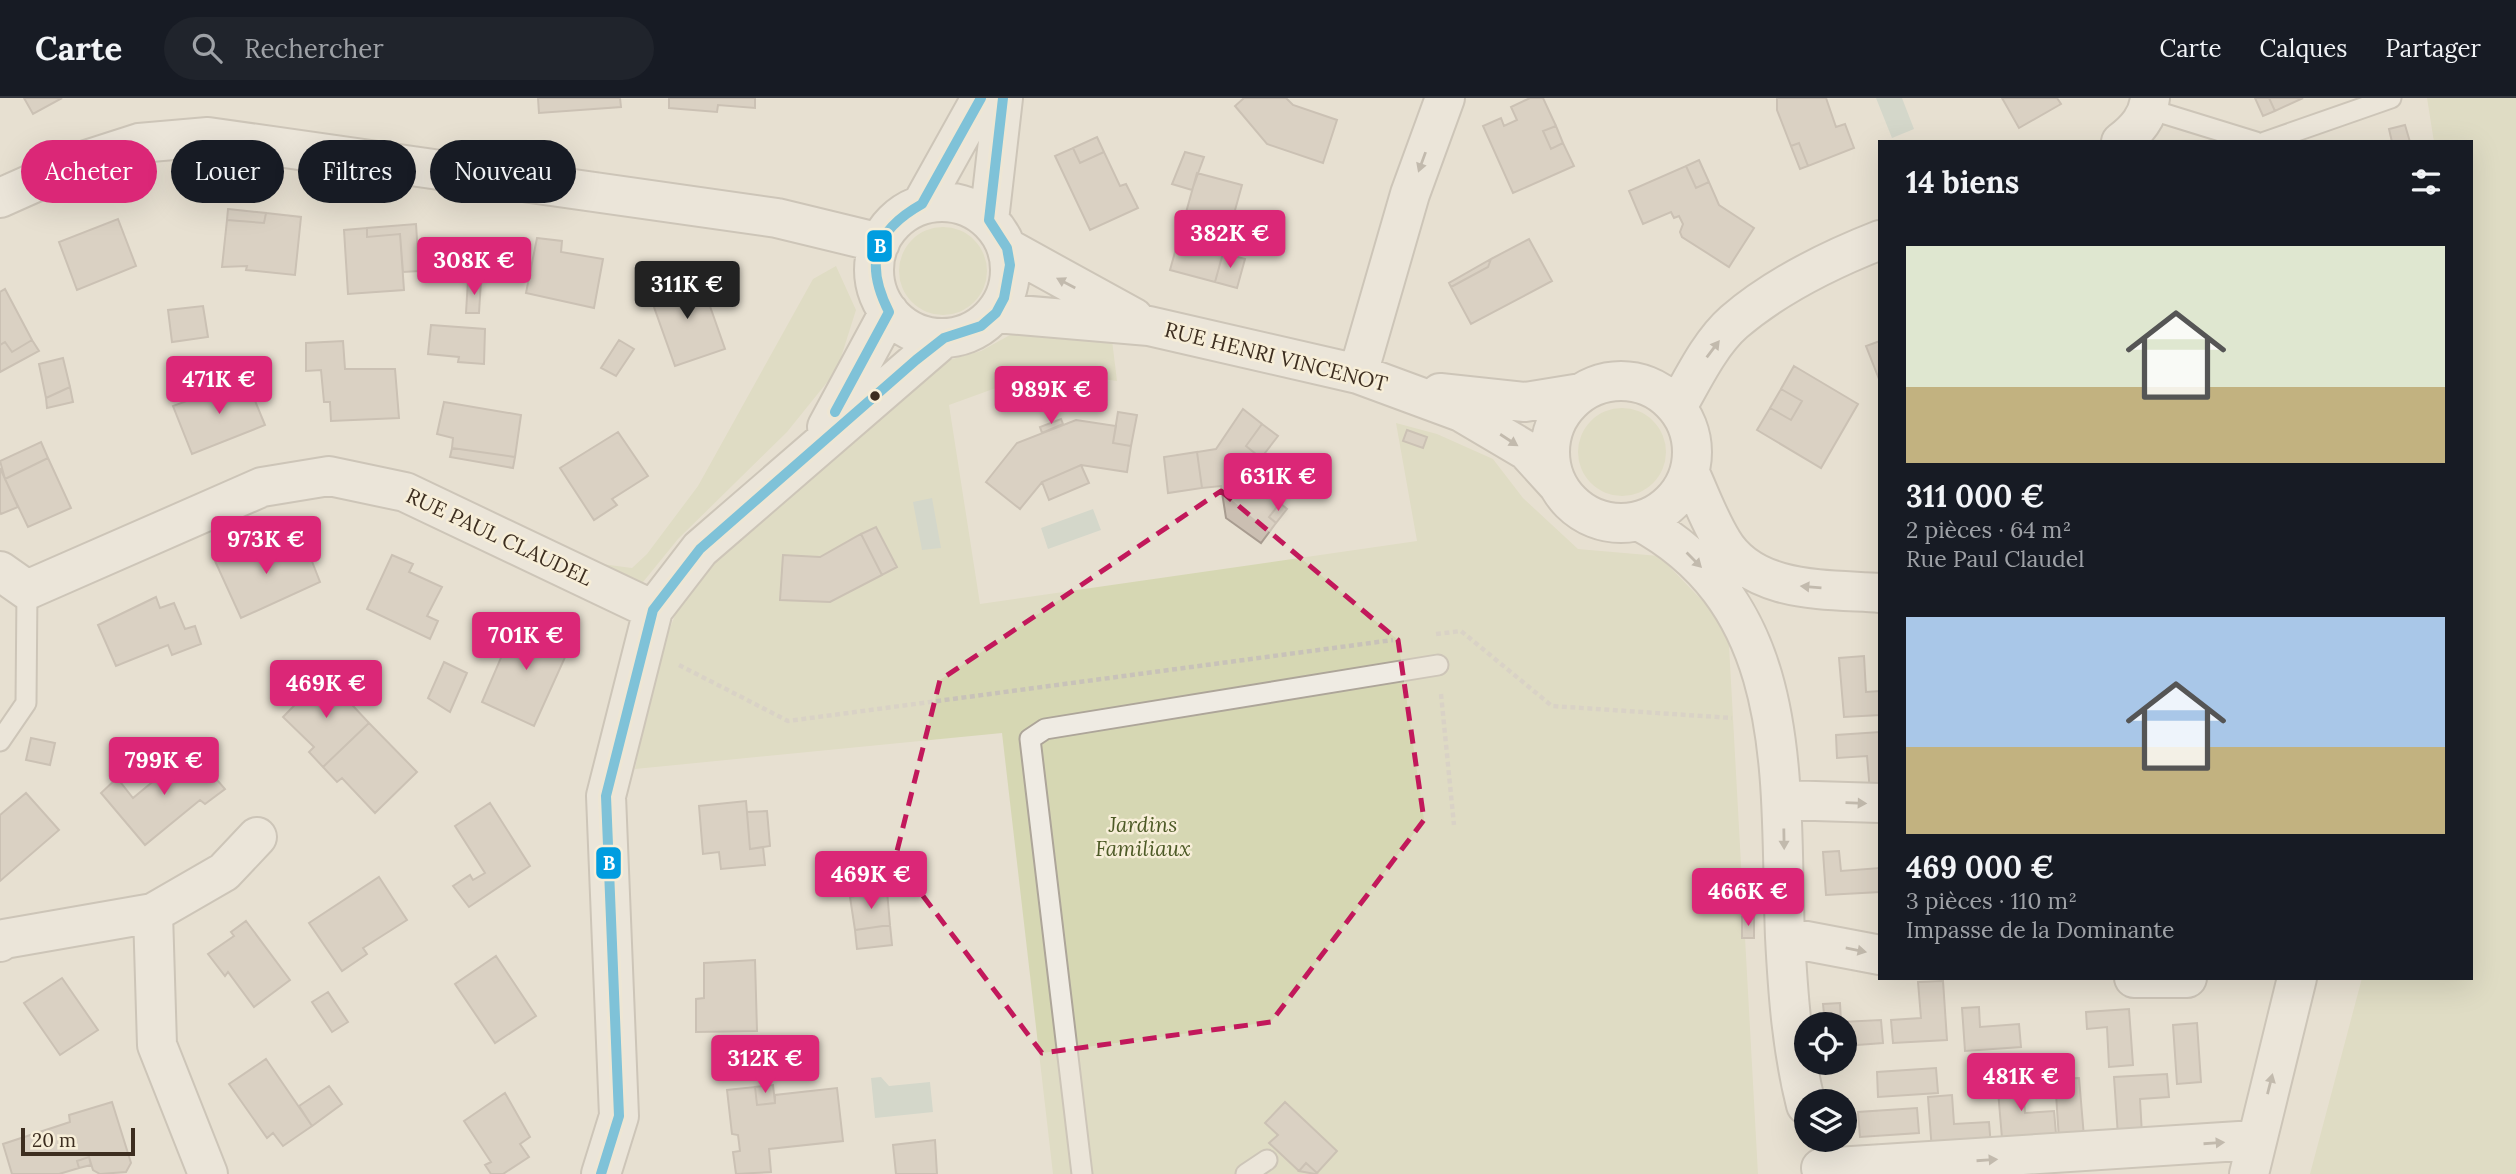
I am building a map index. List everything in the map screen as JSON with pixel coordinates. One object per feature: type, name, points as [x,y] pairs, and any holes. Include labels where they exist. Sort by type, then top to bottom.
[{"type":"street","points":[[922,204],[981,98]]},
{"type":"street","points":[[601,1174],[619,1116],[606,796],[630,691],[653,610],[700,549],[944,338],[981,326],[996,313],[1009,282],[998,234],[1003,98]]},
{"type":"street","points":[[1358,374],[1410,194],[1445,98]]},
{"type":"street","points":[[2123,140],[2140,125],[2150,104]]},
{"type":"street","points":[[0,198],[83,161],[139,143],[208,137],[777,218],[880,243]]},
{"type":"street","points":[[944,338],[914,331],[889,312],[880,296],[875,278],[875,260],[880,243],[890,226],[904,213],[922,204],[958,203],[998,234]]},
{"type":"street","name":"RUE HENRI VINCENOT","points":[[998,234],[1149,326]]},
{"type":"street","points":[[1676,407],[1732,323],[1785,286],[1840,256],[1878,241]]},
{"type":"street","points":[[815,450],[889,312]]},
{"type":"street","name":"RUE HENRI VINCENOT","points":[[996,313],[1149,326],[1358,374],[1404,389],[1490,427],[1527,451],[1571,503],[1586,514],[1603,521],[1639,521]]},
{"type":"street","name":"RUE HENRI VINCENOT","points":[[1404,389],[1525,402],[1560,399],[1610,382],[1642,383],[1661,393],[1676,407],[1691,438],[1690,473]]},
{"type":"street","points":[[1557,484],[1551,464],[1550,444],[1555,424],[1565,406],[1580,393]]},
{"type":"street","points":[[1639,521],[1653,516],[1676,498],[1690,473]]},
{"type":"street","points":[[1690,473],[1722,543],[1751,568],[1785,585],[1878,593]]},
{"type":"street","name":"RUE PAUL CLAUDEL","points":[[14,580],[262,487],[329,476],[405,492],[653,610]]},
{"type":"street","points":[[1639,521],[1671,538],[1699,564],[1730,603],[1748,635],[1765,682],[1775,721],[1783,800],[1785,936],[1793,1050],[1802,1089]]},
{"type":"street","points":[[1783,800],[1878,803]]},
{"type":"street","points":[[0,943],[4,939],[153,913],[224,872],[257,837]]},
{"type":"street","points":[[153,913],[157,1045],[208,1174]]},
{"type":"street","points":[[1785,936],[1878,954]]},
{"type":"street","points":[[1819,1161],[2252,1157],[2296,980]]},
{"type":"lane","points":[[2271,140],[2391,98]]},
{"type":"lane","points":[[2150,104],[2250,140]]},
{"type":"lane","name":"RUE PAUL CLAUDEL","points":[[0,741],[26,703],[14,580]]},
{"type":"lane","points":[[1082,1174],[1030,740],[1045,729],[1438,665]]},
{"type":"lane","points":[[1247,1174],[1267,1160]]},
{"type":"path","points":[[1435,634],[1454,825]]},
{"type":"highlighted area","points":[[1221,491],[1398,640],[1424,820],[1271,1022],[1042,1053],[895,859],[940,680]]},
{"type":"green space","points":[[2427,98],[2516,98],[2516,1174],[2310,1174],[2361,980],[2473,980],[2473,140],[2434,140]]},
{"type":"green space","points":[[943,227],[960,231],[974,240],[983,254],[987,271],[983,288],[974,302],[960,311],[943,315],[926,311],[912,302],[903,288],[899,271],[903,254],[912,240],[926,231]]},
{"type":"green space","points":[[836,266],[856,310],[837,370],[787,432],[678,539],[639,587],[594,563],[632,568],[647,554],[698,486],[813,279]]},
{"type":"green space","name":"Jardins Familiaux","points":[[1038,329],[1112,340],[1117,381],[1043,371],[949,405],[980,604],[1417,541],[1396,423],[1437,434],[1493,459],[1523,498],[1578,549],[1659,556],[1728,627],[1758,1174],[1053,1174],[1002,733],[635,769],[655,667],[677,610],[724,551],[942,362],[981,351],[1010,335]]},
{"type":"green space","points":[[1622,408],[1639,412],[1653,421],[1662,435],[1666,452],[1662,469],[1653,483],[1639,492],[1622,496],[1605,492],[1591,483],[1582,469],[1578,452],[1582,435],[1591,421],[1605,412]]},
{"type":"shaded area","points":[[1876,98],[1902,98],[1914,129],[1892,138]]},
{"type":"shaded area","points":[[932,498],[941,548],[922,550],[913,502]]},
{"type":"shaded area","points":[[1093,509],[1101,530],[1048,549],[1041,528]]},
{"type":"shaded area","points":[[881,1077],[889,1086],[930,1082],[933,1112],[875,1118],[871,1078]]},
{"type":"building","points":[[24,98],[62,98],[33,114]]},
{"type":"building","points":[[538,98],[620,98],[621,107],[539,113]]},
{"type":"building","points":[[669,98],[755,98],[755,108],[718,105],[717,112],[669,108]]},
{"type":"building","points":[[1244,98],[1286,98],[1293,105],[1337,120],[1323,163],[1267,144],[1235,106]]},
{"type":"building","points":[[1530,98],[1543,98],[1556,126],[1543,131],[1551,149],[1563,143],[1574,166],[1513,193],[1483,126],[1501,118],[1504,126],[1517,120],[1511,107]]},
{"type":"building","points":[[1777,98],[1826,98],[1836,127],[1845,124],[1854,148],[1808,166],[1799,143],[1791,146],[1777,110]]},
{"type":"building","points":[[2002,98],[2057,98],[2061,104],[2019,128]]},
{"type":"building","points":[[2255,98],[2269,98],[2275,111],[2263,116]]},
{"type":"building","points":[[2269,98],[2303,98],[2275,111]]},
{"type":"building","points":[[2405,125],[2409,140],[2392,140],[2389,129]]},
{"type":"building","points":[[1556,126],[1563,143],[1551,149],[1543,131]]},
{"type":"building","points":[[1097,137],[1104,152],[1080,163],[1073,148]]},
{"type":"building","points":[[1799,143],[1808,166],[1800,169],[1791,146]]},
{"type":"building","points":[[1073,148],[1080,163],[1104,152],[1120,186],[1126,184],[1138,208],[1090,230],[1055,156]]},
{"type":"building","points":[[1185,152],[1204,157],[1192,190],[1172,184]]},
{"type":"building","points":[[1699,160],[1709,182],[1696,188],[1686,166]]},
{"type":"building","points":[[1686,166],[1696,188],[1709,182],[1719,205],[1754,228],[1729,267],[1682,237],[1680,232],[1683,224],[1679,216],[1674,218],[1671,212],[1643,224],[1629,191]]},
{"type":"building","points":[[1197,173],[1242,185],[1215,282],[1170,270]]},
{"type":"building","points":[[228,209],[266,213],[264,223],[227,220]]},
{"type":"building","points":[[266,213],[301,217],[295,275],[246,270],[247,266],[222,267],[227,220],[264,223]]},
{"type":"building","points":[[118,219],[136,266],[77,290],[59,242]]},
{"type":"building","points":[[416,224],[419,271],[403,272],[400,234],[367,237],[367,228]]},
{"type":"building","points":[[367,228],[367,237],[400,234],[404,290],[348,294],[344,230]]},
{"type":"building","points":[[537,238],[562,241],[561,252],[603,259],[594,308],[526,293]]},
{"type":"building","points":[[1529,239],[1552,281],[1471,324],[1451,287],[1488,267],[1491,259]]},
{"type":"building","points":[[1223,253],[1245,259],[1237,288],[1215,282]]},
{"type":"building","points":[[1491,259],[1488,267],[1451,287],[1449,283]]},
{"type":"building","points":[[699,275],[725,349],[675,366],[649,293]]},
{"type":"building","points":[[468,280],[481,280],[479,313],[466,313]]},
{"type":"building","points":[[5,289],[32,340],[12,352],[5,342],[0,345],[0,292]]},
{"type":"building","points":[[203,306],[208,337],[172,342],[168,310]]},
{"type":"building","points":[[431,325],[485,329],[484,364],[458,362],[459,357],[428,354]]},
{"type":"building","points":[[32,340],[39,351],[0,372],[0,345],[5,342],[12,352]]},
{"type":"building","points":[[619,340],[634,349],[616,376],[601,368]]},
{"type":"building","points":[[343,341],[345,369],[395,369],[399,418],[331,421],[330,402],[324,402],[321,370],[306,371],[306,343]]},
{"type":"building","points":[[1878,342],[1878,376],[1866,346]]},
{"type":"building","points":[[63,358],[70,387],[46,398],[39,364]]},
{"type":"building","points":[[1794,366],[1858,404],[1821,468],[1757,430],[1770,408],[1791,420],[1802,401],[1781,389]]},
{"type":"building","points":[[246,379],[265,425],[192,454],[173,406]]},
{"type":"building","points":[[70,387],[73,402],[47,408],[46,398]]},
{"type":"building","points":[[1781,389],[1802,401],[1791,420],[1770,408]]},
{"type":"building","points":[[444,402],[521,415],[515,457],[452,448],[453,438],[437,434]]},
{"type":"building","points":[[1243,409],[1262,424],[1246,446],[1261,458],[1267,494],[1280,503],[1269,517],[1276,523],[1261,543],[1226,518],[1221,486],[1202,488],[1197,452],[1216,449]]},
{"type":"building","points":[[1118,412],[1137,415],[1131,446],[1113,443]]},
{"type":"building","points":[[1061,419],[1063,424],[1042,433],[1040,427]]},
{"type":"building","points":[[1076,420],[1116,426],[1113,443],[1131,446],[1127,472],[1081,465],[1042,482],[1020,509],[986,482],[1017,443]]},
{"type":"building","points":[[1262,424],[1278,436],[1261,458],[1246,446]]},
{"type":"building","points":[[1407,430],[1427,437],[1423,448],[1403,441]]},
{"type":"building","points":[[618,432],[648,476],[612,499],[617,505],[594,520],[560,468]]},
{"type":"building","points":[[41,442],[48,458],[5,479],[0,461]]},
{"type":"building","points":[[452,448],[515,457],[513,468],[450,457]]},
{"type":"building","points":[[1197,452],[1202,488],[1168,493],[1164,457]]},
{"type":"building","points":[[48,458],[71,508],[28,527],[5,479]]},
{"type":"building","points":[[1081,465],[1089,483],[1049,500],[1042,482]]},
{"type":"building","points":[[0,468],[18,507],[1,514],[0,512]]},
{"type":"building","points":[[1280,503],[1287,509],[1276,523],[1269,517]]},
{"type":"building","points":[[876,527],[897,567],[882,575],[861,534]]},
{"type":"building","points":[[861,534],[882,575],[830,602],[780,600],[783,555],[820,557]]},
{"type":"building","points":[[304,541],[320,582],[241,618],[215,561],[252,545],[258,559]]},
{"type":"building","points":[[392,555],[413,564],[409,572],[442,587],[427,616],[438,621],[430,639],[367,609]]},
{"type":"building","points":[[156,597],[160,608],[174,603],[185,629],[195,626],[201,644],[172,655],[168,645],[116,666],[98,625]]},
{"type":"building","points":[[518,618],[571,644],[534,726],[482,702]]},
{"type":"building","points":[[1864,656],[1866,692],[1878,691],[1878,715],[1844,717],[1839,658]]},
{"type":"building","points":[[444,662],[467,673],[450,712],[428,698]]},
{"type":"building","points":[[324,675],[369,723],[323,767],[309,752],[314,747],[283,717]]},
{"type":"building","points":[[369,723],[417,772],[375,813],[342,778],[337,782],[323,767]]},
{"type":"building","points":[[1878,732],[1878,791],[1870,792],[1867,756],[1837,758],[1836,735]]},
{"type":"building","points":[[31,738],[55,743],[50,765],[26,760]]},
{"type":"building","points":[[191,750],[225,789],[205,804],[200,800],[145,845],[101,793],[117,778],[133,798]]},
{"type":"building","points":[[26,793],[59,830],[0,881],[0,815]]},
{"type":"building","points":[[746,801],[750,849],[763,847],[765,865],[721,869],[719,852],[703,854],[699,806]]},
{"type":"building","points":[[490,803],[530,866],[469,907],[453,886],[470,875],[473,880],[485,873],[455,826]]},
{"type":"building","points":[[767,811],[770,846],[750,849],[747,812]]},
{"type":"building","points":[[1839,851],[1841,871],[1878,868],[1878,892],[1826,895],[1823,852]]},
{"type":"building","points":[[379,877],[407,920],[363,948],[367,954],[342,971],[309,923]]},
{"type":"building","points":[[887,891],[890,925],[855,930],[850,897]]},
{"type":"building","points":[[1742,917],[1754,917],[1754,938],[1742,938]]},
{"type":"building","points":[[246,921],[290,980],[254,1007],[228,972],[225,976],[208,954],[234,936],[231,932]]},
{"type":"building","points":[[890,925],[892,945],[857,949],[855,930]]},
{"type":"building","points":[[496,956],[536,1016],[495,1043],[455,984]]},
{"type":"building","points":[[755,960],[757,1031],[696,1032],[696,999],[704,998],[704,963]]},
{"type":"building","points":[[62,978],[98,1030],[60,1055],[24,1003]]},
{"type":"building","points":[[1943,981],[1947,1040],[1893,1043],[1891,1020],[1921,1018],[1918,982]]},
{"type":"building","points":[[328,992],[348,1022],[332,1032],[312,1002]]},
{"type":"building","points":[[1840,1003],[1840,1012],[1824,1012],[1823,1004]]},
{"type":"building","points":[[1979,1007],[1980,1027],[2019,1024],[2021,1047],[1965,1051],[1962,1008]]},
{"type":"building","points":[[2129,1009],[2133,1065],[2109,1067],[2107,1027],[2087,1029],[2086,1012]]},
{"type":"building","points":[[1881,1020],[1883,1043],[1857,1045],[1857,1021]]},
{"type":"building","points":[[2197,1023],[2201,1082],[2177,1084],[2173,1025]]},
{"type":"building","points":[[266,1059],[312,1126],[283,1146],[273,1133],[267,1138],[229,1084]]},
{"type":"building","points":[[1936,1068],[1938,1093],[1878,1097],[1877,1072]]},
{"type":"building","points":[[2167,1074],[2169,1097],[2140,1099],[2142,1135],[2118,1136],[2114,1077]]},
{"type":"building","points":[[2022,1077],[2025,1113],[2054,1111],[2056,1134],[2002,1138],[1997,1079]]},
{"type":"building","points":[[2079,1078],[2084,1137],[2059,1139],[2055,1079]]},
{"type":"building","points":[[773,1085],[775,1103],[757,1105],[755,1087]]},
{"type":"building","points":[[329,1086],[342,1104],[312,1126],[299,1106]]},
{"type":"building","points":[[755,1087],[757,1105],[775,1103],[775,1095],[837,1088],[843,1141],[769,1149],[771,1172],[736,1174],[733,1152],[740,1151],[738,1135],[732,1134],[727,1090]]},
{"type":"building","points":[[505,1093],[530,1137],[520,1144],[529,1157],[503,1174],[491,1174],[485,1165],[491,1162],[464,1121]]},
{"type":"building","points":[[1952,1095],[1954,1124],[1989,1122],[1991,1147],[1932,1151],[1928,1097]]},
{"type":"building","points":[[112,1102],[131,1163],[126,1172],[100,1174],[93,1170],[89,1157],[77,1161],[79,1168],[59,1174],[12,1174],[3,1144],[70,1122],[69,1115]]},
{"type":"building","points":[[1285,1102],[1337,1151],[1317,1173],[1306,1163],[1299,1171],[1269,1143],[1278,1135],[1265,1123]]},
{"type":"building","points":[[1917,1108],[1919,1133],[1860,1137],[1858,1112]]},
{"type":"building","points":[[935,1140],[937,1174],[896,1174],[893,1145]]},
{"type":"building","points":[[89,1157],[91,1165],[79,1168],[77,1161]]},
{"type":"building","points":[[1306,1163],[1317,1173],[1299,1171]]},
{"type":"transit line","name":"B","points":[[835,412],[889,312],[877,278],[878,250],[884,237],[893,225],[922,204],[981,98]]},
{"type":"transit line","name":"B","points":[[601,1174],[619,1116],[606,796],[653,610],[700,549],[916,360],[944,338],[981,326],[996,313],[1004,298],[1010,265],[1007,248],[989,220],[1003,98]]}]
